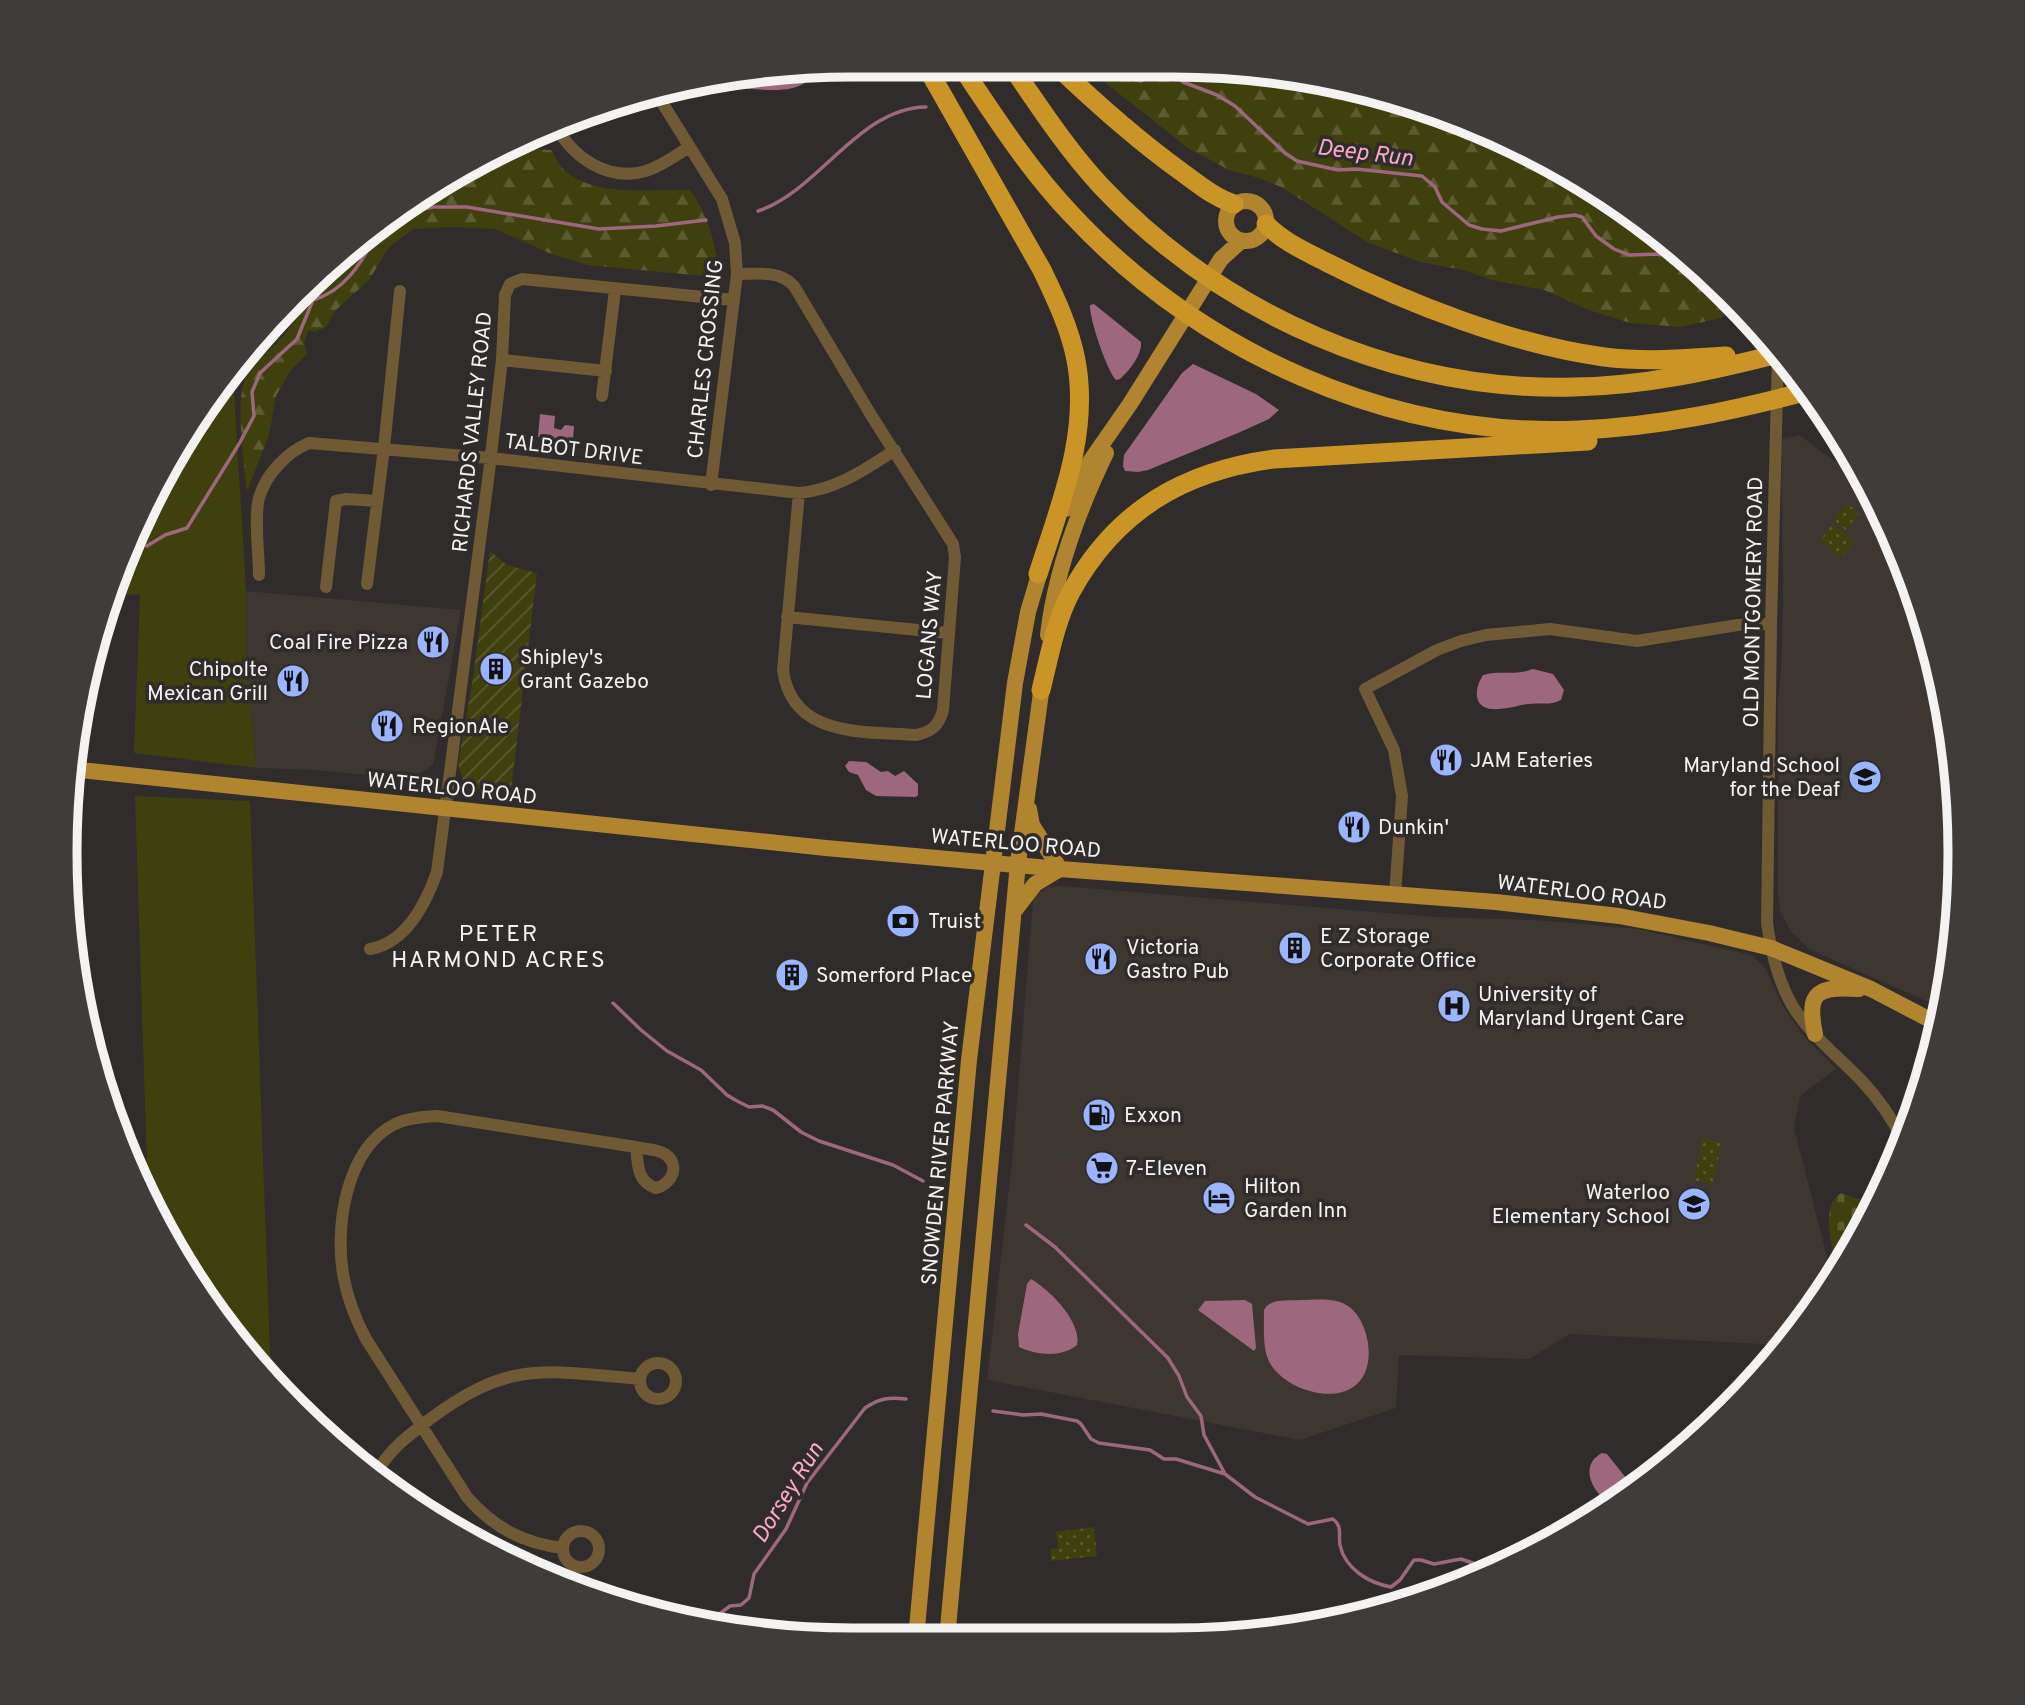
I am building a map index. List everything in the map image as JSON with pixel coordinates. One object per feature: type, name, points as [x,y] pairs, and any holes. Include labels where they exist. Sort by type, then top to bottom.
[{"type":"highway","points":[[932,77],[1042,270],[1057,301],[1076,360],[1079,426],[1074,456],[1038,574]]},
{"type":"highway","points":[[969,77],[1034,172],[1103,248],[1166,300],[1206,327],[1287,370],[1374,403],[1462,422],[1526,429],[1630,427],[1708,415]]},
{"type":"highway","points":[[1019,77],[1068,147],[1100,184],[1157,239],[1191,265],[1268,314],[1346,349],[1389,363],[1480,382],[1528,387],[1623,385],[1728,361],[1768,355]]},
{"type":"highway","points":[[1069,77],[1170,164],[1212,195],[1234,204]]},
{"type":"highway","points":[[1266,224],[1281,238],[1356,277],[1405,299],[1511,336],[1556,348],[1629,359],[1728,361]]},
{"type":"highway","points":[[1041,690],[1058,624],[1071,593],[1089,565],[1131,517],[1183,483],[1238,464],[1262,460],[1578,443],[1632,434],[1798,394]]},
{"type":"main road","points":[[1234,236],[1226,215],[1234,204],[1240,201],[1254,202],[1264,211],[1266,224]]},
{"type":"main road","name":"SNOWDEN RIVER PARKWAY","points":[[917,1628],[968,1070],[1019,660],[1038,574],[1066,508],[1091,460],[1130,404],[1234,236],[1254,240],[1266,224]]},
{"type":"main road","name":"SNOWDEN RIVER PARKWAY","points":[[948,1628],[1018,863],[1049,621],[1062,567],[1079,516],[1130,404]]},
{"type":"main road","name":"WATERLOO ROAD","points":[[82,770],[826,848],[1018,863],[1060,869],[1496,902],[1619,916],[1771,948],[1871,989],[1930,1019]]},
{"type":"main road","points":[[1014,912],[1035,884],[1060,869],[1032,825],[1027,797]]},
{"type":"main road","points":[[1815,1034],[1812,1007],[1822,990],[1836,987],[1871,989]]},
{"type":"street","name":"CHARLES CROSSING","points":[[661,101],[722,199],[735,243],[737,274],[711,485]]},
{"type":"street","points":[[561,134],[570,148],[593,165],[628,174],[648,170],[689,147]]},
{"type":"street","name":"LOGANS WAY","points":[[737,274],[774,274],[787,279],[794,286],[871,415],[953,544],[955,556],[943,710],[940,721],[934,728],[916,735],[839,729],[819,723],[803,712],[793,700],[785,684],[783,670],[799,493]]},
{"type":"street","name":"RICHARDS VALLEY ROAD","points":[[370,949],[386,944],[407,926],[426,900],[437,872],[478,564],[502,360],[505,295],[510,284],[522,279],[734,300]]},
{"type":"street","points":[[367,584],[400,290]]},
{"type":"street","points":[[602,396],[615,290]]},
{"type":"street","points":[[502,360],[606,371]]},
{"type":"street","name":"OLD MONTGOMERY ROAD","points":[[1777,366],[1767,923],[1771,948],[1791,1004],[1815,1034],[1863,1082],[1897,1129]]},
{"type":"street","name":"TALBOT DRIVE","points":[[259,575],[258,499],[273,473],[290,452],[309,443],[490,458],[799,493],[818,491],[856,475],[895,450]]},
{"type":"street","points":[[326,587],[336,501],[346,499],[377,502]]},
{"type":"street","points":[[787,617],[948,633]]},
{"type":"street","points":[[1395,895],[1401,829],[1400,787],[1394,750],[1366,689],[1437,650],[1486,635],[1550,629],[1637,641],[1738,625],[1771,624]]},
{"type":"street","points":[[563,1548],[526,1541],[512,1535],[488,1519],[467,1497],[366,1339],[355,1319],[343,1277],[341,1235],[349,1186],[353,1171],[372,1142],[396,1124],[410,1119],[437,1116],[636,1147]]},
{"type":"street","points":[[380,1468],[393,1450],[422,1425],[470,1391],[486,1384],[519,1374],[554,1372],[640,1380]]},
{"type":"shaded area","points":[[811,79],[787,89],[747,89],[745,85]]},
{"type":"shaded area","points":[[1094,304],[1141,342],[1135,362],[1120,379],[1116,380],[1112,375],[1099,344],[1090,312],[1090,305]]},
{"type":"shaded area","points":[[1193,364],[1256,394],[1279,410],[1269,419],[1148,470],[1125,471],[1124,455],[1182,373]]},
{"type":"shaded area","points":[[540,414],[555,416],[554,428],[561,430],[565,425],[574,426],[573,440],[538,437]]},
{"type":"shaded area","name":"Maryland School for the Deaf","points":[[1799,435],[1847,470],[1889,556],[1922,652],[1941,751],[1948,852],[1941,954],[1933,1004],[1809,949],[1790,930],[1780,911],[1778,700],[1783,603],[1781,439]]},
{"type":"shaded area","points":[[246,591],[461,610],[433,765],[420,774],[402,778],[257,768],[247,682]]},
{"type":"shaded area","points":[[1533,669],[1553,674],[1564,690],[1561,700],[1499,709],[1491,709],[1480,703],[1477,691],[1483,675]]},
{"type":"shaded area","points":[[849,761],[866,762],[881,772],[888,771],[895,776],[904,771],[918,784],[918,795],[876,796],[866,790],[858,775],[849,772],[845,766]]},
{"type":"shaded area","points":[[1047,887],[1436,917],[1535,920],[1638,929],[1752,955],[1765,968],[1783,1006],[1801,1033],[1836,1069],[1800,1096],[1794,1128],[1829,1264],[1772,1344],[1570,1334],[1529,1359],[1399,1355],[1396,1408],[1300,1440],[987,1380],[1012,1162],[1033,901],[1035,896]]},
{"type":"shaded area","points":[[1031,1279],[1047,1291],[1070,1317],[1077,1336],[1077,1345],[1071,1349],[1049,1354],[1019,1347],[1018,1334],[1027,1284]]},
{"type":"shaded area","points":[[1245,1300],[1252,1304],[1256,1348],[1254,1351],[1198,1310],[1205,1301]]},
{"type":"shaded area","points":[[1285,1300],[1343,1303],[1355,1313],[1361,1321],[1368,1343],[1369,1354],[1364,1375],[1347,1390],[1334,1394],[1306,1390],[1292,1384],[1271,1365],[1265,1348],[1264,1310],[1267,1306]]},
{"type":"shaded area","points":[[1602,1453],[1607,1454],[1628,1480],[1602,1497],[1589,1473],[1590,1465]]},
{"type":"green space","points":[[1103,77],[1223,79],[1274,84],[1373,103],[1422,118],[1515,157],[1603,208],[1645,237],[1684,269],[1729,312],[1721,318],[1680,327],[1630,323],[1586,309],[1544,290],[1420,262],[1367,242],[1283,188],[1229,170],[1188,148],[1107,84]]},
{"type":"green space","points":[[530,149],[551,150],[563,169],[590,184],[624,190],[690,190],[710,229],[718,273],[704,276],[587,265],[549,253],[495,229],[413,229],[389,247],[369,280],[336,310],[326,327],[315,332],[309,330],[304,342],[307,354],[290,371],[276,396],[269,435],[247,491],[240,414],[243,385],[251,368],[278,342],[305,303],[380,237],[465,181]]},
{"type":"green space","points":[[234,385],[246,591],[247,682],[257,768],[134,753],[140,594],[121,595],[136,556],[181,465]]},
{"type":"green space","points":[[1847,503],[1859,513],[1846,530],[1833,520]]},
{"type":"green space","points":[[1833,524],[1855,543],[1842,558],[1820,540]]},
{"type":"green space","points":[[490,551],[507,565],[537,573],[511,791],[472,789],[463,781],[458,764]]},
{"type":"green space","points":[[135,796],[250,801],[271,1366],[237,1325],[208,1283],[181,1240],[147,1174]]},
{"type":"green space","points":[[1703,1138],[1722,1143],[1712,1184],[1694,1180]]},
{"type":"green space","points":[[1841,1193],[1865,1201],[1834,1255],[1829,1229],[1834,1199]]},
{"type":"green space","points":[[1094,1527],[1097,1556],[1051,1561],[1050,1549],[1058,1548],[1056,1532]]},
{"type":"waterway","points":[[1133,77],[1134,80],[1141,81],[1148,77]]},
{"type":"waterway","name":"Deep Run","points":[[1177,77],[1235,106],[1297,161],[1338,170],[1356,169],[1422,176],[1435,187],[1442,202],[1469,225],[1501,231],[1575,215],[1582,217],[1596,236],[1614,249],[1629,255],[1662,254],[1669,256]]},
{"type":"waterway","points":[[758,211],[780,201],[859,135],[880,121],[902,111],[926,107]]},
{"type":"waterway","points":[[419,210],[467,207],[599,229],[706,220]]},
{"type":"waterway","points":[[147,546],[165,535],[187,528],[254,416],[252,392],[260,373],[297,339],[313,300],[334,290],[350,276],[370,245]]},
{"type":"waterway","name":"Deep Run","points":[[1730,314],[1740,324]]},
{"type":"waterway","points":[[613,1003],[667,1051],[701,1070],[737,1101],[749,1107],[762,1106],[773,1110],[801,1132],[819,1141],[893,1165],[923,1181]]},
{"type":"waterway","points":[[1026,1225],[1055,1247],[1168,1358],[1187,1397],[1201,1416],[1204,1435],[1224,1472]]},
{"type":"waterway","name":"Dorsey Run","points":[[717,1616],[730,1606],[741,1605],[749,1598],[754,1574],[786,1529],[807,1483],[865,1408],[885,1399],[906,1399]]},
{"type":"waterway","name":"Dorsey Run","points":[[993,1411],[1023,1415],[1041,1414],[1077,1421],[1091,1439],[1099,1443],[1150,1450],[1164,1459],[1176,1459],[1225,1474],[1255,1497],[1308,1524],[1333,1519],[1339,1528],[1340,1545],[1347,1561],[1359,1574],[1383,1585],[1391,1587],[1400,1580],[1414,1560],[1434,1564],[1461,1559],[1478,1565]]},
{"type":"place","name":"Coal Fire Pizza","points":[[433,642]]},
{"type":"place","name":"Shipley's Grant Gazebo","points":[[496,669]]},
{"type":"place","name":"Chipolte Mexican Grill","points":[[293,681]]},
{"type":"place","name":"RegionAle","points":[[387,726]]},
{"type":"place","name":"JAM Eateries","points":[[1446,760]]},
{"type":"place","name":"Maryland School for the Deaf","points":[[1865,777]]},
{"type":"place","name":"Dunkin'","points":[[1354,827]]},
{"type":"place","name":"Truist","points":[[903,921]]},
{"type":"place","name":"E Z Storage Corporate Office","points":[[1295,948]]},
{"type":"place","name":"Victoria Gastro Pub","points":[[1101,959]]},
{"type":"place","name":"Somerford Place","points":[[792,975]]},
{"type":"place","name":"University of Maryland Urgent Care","points":[[1454,1006]]},
{"type":"place","name":"Exxon","points":[[1099,1115]]},
{"type":"place","name":"7-Eleven","points":[[1102,1168]]},
{"type":"place","name":"Hilton Garden Inn","points":[[1219,1198]]},
{"type":"place","name":"Waterloo Elementary School","points":[[1694,1204]]},
{"type":"district","name":"PETER HARMOND ACRES","points":[[499,946]]}]
